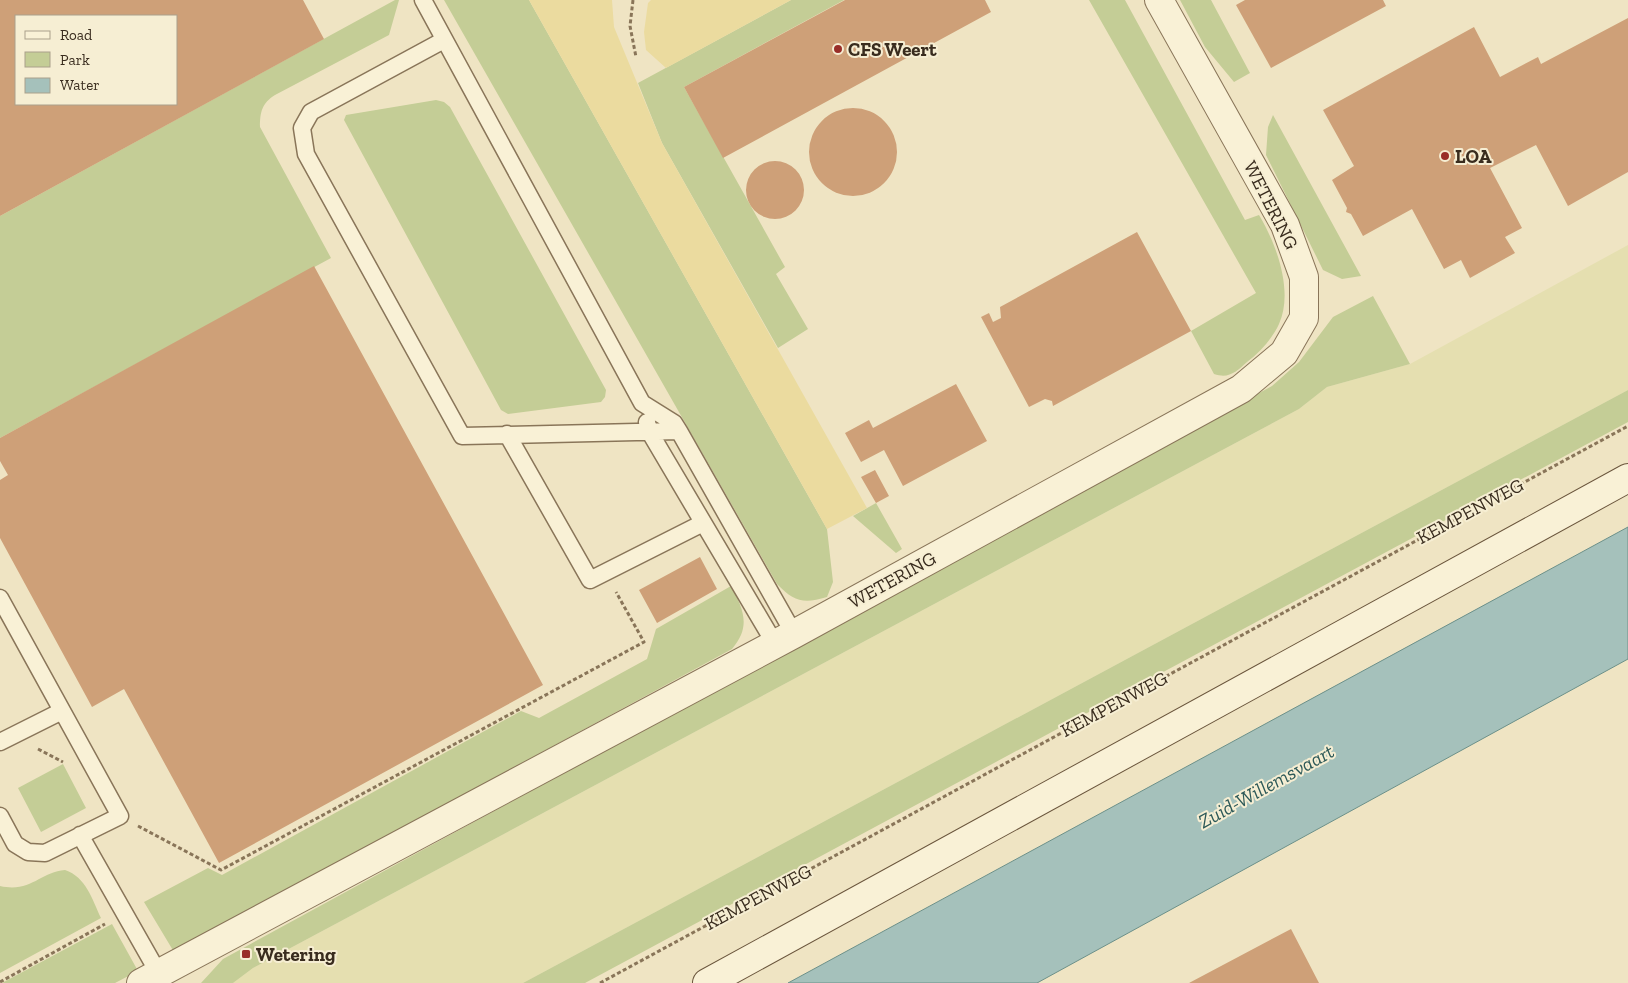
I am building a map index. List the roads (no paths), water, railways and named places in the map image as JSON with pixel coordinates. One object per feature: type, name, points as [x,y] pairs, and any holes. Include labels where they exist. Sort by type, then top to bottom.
[{"type":"street","name":"WETERING","points":[[147,980],[785,639],[1241,388],[1284,353],[1304,318],[1304,276],[1285,225],[1159,0]]},
{"type":"street","points":[[707,983],[1628,478]]},
{"type":"lane","points":[[423,0],[642,403],[649,430],[703,523],[785,639]]},
{"type":"lane","points":[[444,40],[311,112],[302,128],[306,154],[462,436],[679,430]]},
{"type":"lane","points":[[642,403],[674,423],[679,430],[785,639]]},
{"type":"lane","points":[[508,434],[590,580],[703,523]]},
{"type":"lane","points":[[0,598],[120,816],[45,853],[28,852],[15,844],[0,816]]},
{"type":"lane","points":[[6,739],[62,711]]},
{"type":"lane","points":[[80,836],[124,914],[147,980]]},
{"type":"water","name":"Zuid-Willemsvaart","points":[[1628,527],[1628,659],[1037,983],[788,983]]},
{"type":"place","name":"CFS Weert","points":[[838,49]]},
{"type":"place","name":"LOA","points":[[1445,156]]},
{"type":"place","name":"Wetering","points":[[246,954]]}]
